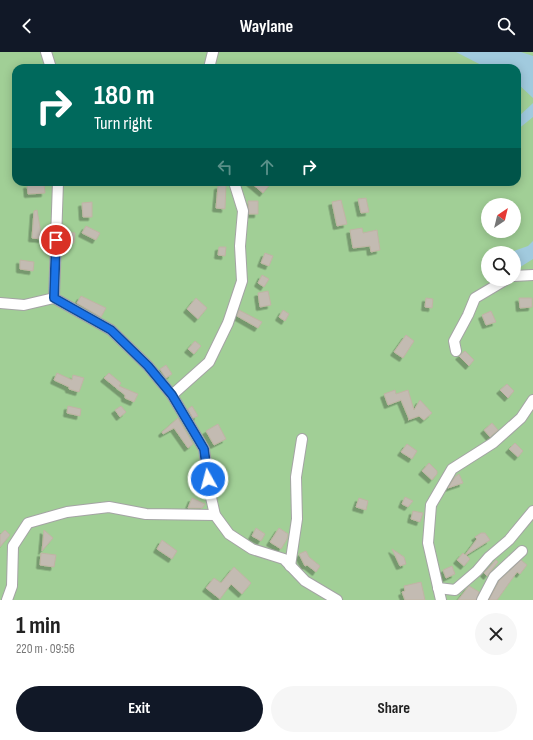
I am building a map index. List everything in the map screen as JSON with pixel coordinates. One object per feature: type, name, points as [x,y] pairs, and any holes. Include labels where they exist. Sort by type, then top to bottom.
[{"type":"street","points":[[46,52],[50,64]]},
{"type":"street","points":[[210,64],[213,52]]},
{"type":"street","points":[[54,298],[58,186]]},
{"type":"street","points":[[172,395],[209,362],[228,323],[242,281],[240,246],[243,212],[235,186]]},
{"type":"street","points":[[521,276],[533,275]]},
{"type":"street","points":[[456,351],[454,341],[475,298],[495,286]]},
{"type":"street","points":[[0,303],[24,305],[54,298],[111,330],[148,366],[172,395],[204,449],[210,494],[215,515],[229,534],[252,549],[284,559],[305,581],[337,600]]},
{"type":"street","points":[[441,600],[428,543],[432,505],[452,469],[493,443],[520,418],[533,400]]},
{"type":"street","points":[[290,566],[297,518],[296,477],[302,439]]},
{"type":"street","points":[[7,600],[12,586],[13,546],[28,523],[67,512],[109,507],[146,514],[215,515]]},
{"type":"street","points":[[438,588],[455,590],[477,571],[488,557],[509,540],[533,510]]},
{"type":"street","points":[[482,600],[494,577],[522,551]]},
{"type":"green space","points":[[0,52],[533,52],[533,600],[0,600]]},
{"type":"water","points":[[456,52],[521,52],[533,56],[533,98],[521,87],[521,64],[479,64]]},
{"type":"water","points":[[533,103],[533,117],[521,127],[521,114]]},
{"type":"water","points":[[533,241],[533,259],[521,267],[521,248],[528,246]]},
{"type":"building","points":[[27,186],[44,186],[45,193],[28,194]]},
{"type":"building","points":[[218,186],[226,186],[225,209],[216,208]]},
{"type":"building","points":[[255,186],[269,186],[263,193]]},
{"type":"building","points":[[366,198],[369,212],[361,213],[358,199]]},
{"type":"building","points":[[341,200],[347,224],[337,226],[332,202]]},
{"type":"building","points":[[248,201],[258,201],[258,214],[249,214]]},
{"type":"building","points":[[92,202],[92,217],[83,217],[82,203]]},
{"type":"building","points":[[37,210],[42,239],[32,238],[34,211]]},
{"type":"building","points":[[86,226],[100,233],[96,240],[82,233]]},
{"type":"building","points":[[362,228],[363,233],[377,230],[380,250],[371,252],[370,246],[353,248],[350,230]]},
{"type":"building","points":[[65,232],[75,233],[74,243],[64,243]]},
{"type":"building","points":[[219,247],[226,247],[225,256],[218,255]]},
{"type":"building","points":[[265,253],[273,256],[269,266],[261,263]]},
{"type":"building","points":[[20,260],[34,262],[33,271],[20,269]]},
{"type":"building","points":[[262,275],[269,279],[264,287],[258,283]]},
{"type":"building","points":[[268,291],[271,305],[260,307],[258,293]]},
{"type":"building","points":[[81,296],[106,308],[101,317],[77,303]]},
{"type":"building","points":[[196,298],[207,308],[198,319],[187,309]]},
{"type":"building","points":[[426,298],[433,299],[432,308],[425,307]]},
{"type":"building","points":[[519,298],[532,298],[532,307],[520,308]]},
{"type":"building","points":[[239,310],[262,322],[258,328],[237,316]]},
{"type":"building","points":[[283,310],[289,314],[285,321],[279,317]]},
{"type":"building","points":[[491,311],[496,322],[486,325],[482,315]]},
{"type":"building","points":[[406,335],[414,341],[403,358],[394,352]]},
{"type":"building","points":[[195,341],[201,346],[194,354],[188,349]]},
{"type":"building","points":[[465,351],[474,360],[469,366],[459,356]]},
{"type":"building","points":[[166,365],[172,374],[166,378],[160,369]]},
{"type":"building","points":[[57,373],[72,380],[73,375],[84,378],[79,392],[69,389],[69,387],[54,380]]},
{"type":"building","points":[[109,373],[121,383],[119,386],[138,394],[134,402],[125,398],[125,395],[104,378]]},
{"type":"building","points":[[507,384],[514,391],[508,398],[500,390]]},
{"type":"building","points":[[395,390],[396,394],[408,390],[414,410],[420,400],[432,413],[424,420],[419,416],[408,420],[409,419],[401,400],[388,405],[384,394]]},
{"type":"building","points":[[68,406],[81,409],[80,416],[67,413]]},
{"type":"building","points":[[121,406],[126,412],[120,417],[115,410]]},
{"type":"building","points":[[192,406],[198,416],[193,418],[188,409]]},
{"type":"building","points":[[178,418],[193,444],[188,448],[174,428],[163,434],[162,432]]},
{"type":"building","points":[[492,423],[498,430],[490,437],[484,430]]},
{"type":"building","points":[[218,424],[226,439],[214,445],[206,431]]},
{"type":"building","points":[[515,443],[523,451],[518,457],[509,449]]},
{"type":"building","points":[[407,444],[417,451],[412,459],[401,452]]},
{"type":"building","points":[[429,463],[437,471],[437,474],[432,480],[422,471]]},
{"type":"building","points":[[459,474],[463,483],[448,488],[455,477]]},
{"type":"building","points":[[405,497],[413,501],[408,507],[402,504]]},
{"type":"building","points":[[192,498],[205,504],[202,508],[188,508]]},
{"type":"building","points":[[359,498],[368,501],[366,510],[356,507]]},
{"type":"building","points":[[413,511],[423,513],[420,522],[411,519]]},
{"type":"building","points":[[256,528],[265,534],[261,541],[252,536]]},
{"type":"building","points":[[279,528],[288,534],[287,539],[281,549],[270,542]]},
{"type":"building","points":[[5,530],[10,535],[0,547],[0,535]]},
{"type":"building","points":[[44,530],[53,538],[42,551]]},
{"type":"building","points":[[481,533],[485,533],[490,540],[466,555],[470,559],[464,566],[457,560],[463,553],[465,555],[477,539],[475,537]]},
{"type":"building","points":[[162,540],[177,551],[172,559],[157,549]]},
{"type":"building","points":[[392,549],[404,557],[406,564],[400,566]]},
{"type":"building","points":[[306,551],[309,557],[320,566],[316,572],[307,565],[305,566],[299,554]]},
{"type":"building","points":[[41,553],[56,555],[54,567],[40,565]]},
{"type":"building","points":[[496,560],[498,562],[487,576],[484,573]]},
{"type":"building","points":[[521,560],[527,565],[520,574],[517,572],[497,600],[489,600],[499,581]]},
{"type":"building","points":[[452,566],[455,574],[446,578],[443,570]]},
{"type":"building","points":[[234,567],[251,583],[242,594],[231,584],[220,599],[206,588],[214,578],[221,583]]},
{"type":"building","points":[[421,582],[425,600],[405,600],[402,592],[405,591],[404,586]]},
{"type":"building","points":[[469,586],[479,592],[476,600],[458,600]]},
{"type":"route","points":[[56,240],[54,298],[111,330],[148,366],[172,395],[204,449],[208,479]]}]
